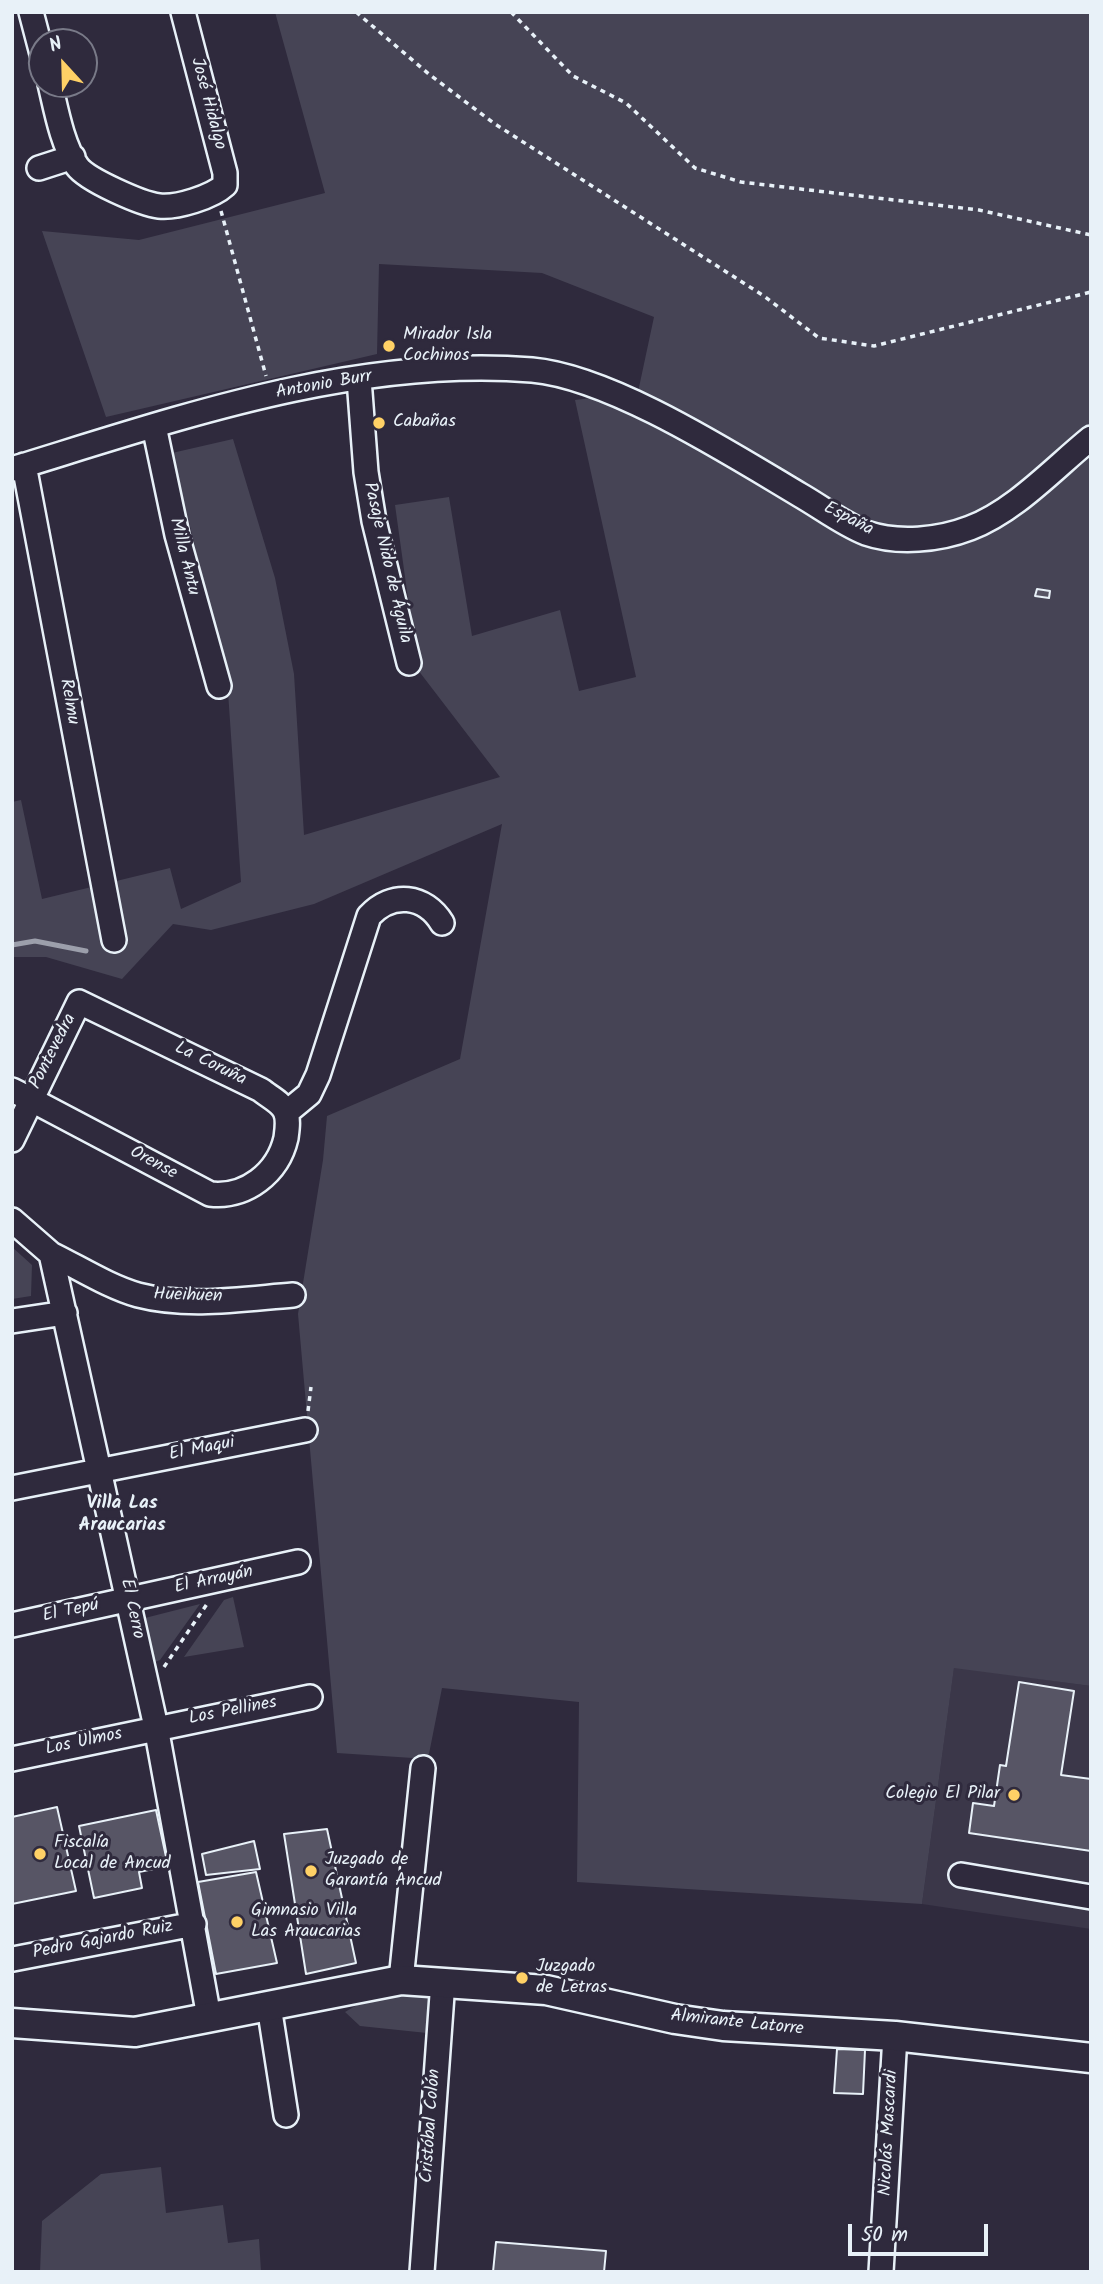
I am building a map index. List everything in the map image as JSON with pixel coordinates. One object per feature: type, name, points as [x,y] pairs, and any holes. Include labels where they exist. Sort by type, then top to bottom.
[{"type":"main road","name":"Almirante Latorre","points":[[12,2023],[135,2032],[401,1980],[443,1981],[546,1990],[675,2019],[723,2026],[895,2036],[1091,2058]]},
{"type":"street","name":"José Hidalgo","points":[[183,12],[225,173],[225,185],[216,192]]},
{"type":"street","points":[[54,98],[73,157],[91,178],[158,206],[174,205],[216,192]]},
{"type":"street","points":[[39,168],[73,157]]},
{"type":"street","name":"Antonio Burr","points":[[18,467],[230,403],[359,379],[426,371],[534,370],[602,390],[715,444]]},
{"type":"street","name":"Pasaje Nido de Águila","points":[[359,379],[366,472],[374,521],[409,663]]},
{"type":"street","name":"Milla Antu","points":[[154,426],[181,548],[219,686]]},
{"type":"street","name":"España","points":[[715,444],[866,532],[902,539],[937,537],[971,528],[1002,511],[1091,438]]},
{"type":"street","name":"Relmu","points":[[18,467],[114,940]]},
{"type":"street","points":[[286,1113],[309,1094],[318,1075],[369,916],[391,900],[411,899],[430,907],[442,923]]},
{"type":"street","name":"La Coruña","points":[[79,1002],[261,1090],[286,1113]]},
{"type":"street","name":"Pontevedra","points":[[12,1140],[21,1095],[79,1002]]},
{"type":"street","name":"Orense","points":[[21,1095],[210,1194],[229,1194],[265,1177],[276,1165],[286,1135],[286,1113]]},
{"type":"street","points":[[12,1220],[51,1254]]},
{"type":"street","name":"Hueihuen","points":[[51,1254],[136,1294],[174,1300],[213,1301],[293,1295]]},
{"type":"street","name":"El Cerro","points":[[51,1254],[130,1600],[194,1924],[209,2017]]},
{"type":"street","points":[[12,1321],[65,1313]]},
{"type":"street","name":"El Maqui","points":[[12,1488],[305,1430]]},
{"type":"street","name":"El Arrayán","points":[[130,1600],[298,1562]]},
{"type":"street","name":"El Tepú","points":[[12,1625],[130,1600]]},
{"type":"street","name":"Los Pellines","points":[[156,1727],[310,1697]]},
{"type":"street","name":"Los Ulmos","points":[[12,1759],[156,1727]]},
{"type":"street","points":[[401,1980],[423,1768]]},
{"type":"street","points":[[961,1875],[1091,1897]]},
{"type":"street","name":"Pedro Gajardo Ruiz","points":[[13,1959],[194,1924]]},
{"type":"street","name":"Cristóbal Colón","points":[[422,2272],[443,1981]]},
{"type":"street","points":[[270,2006],[286,2115]]},
{"type":"street","name":"Nicolás Mascardi","points":[[881,2272],[895,2036]]},
{"type":"path","points":[[356,12],[430,75],[495,124],[764,296],[819,338],[874,346],[1091,292]]},
{"type":"path","points":[[511,12],[573,76],[626,103],[695,168],[741,181],[979,210],[1091,235]]},
{"type":"path","points":[[216,192],[272,395]]},
{"type":"path","points":[[146,1678],[165,1667],[223,1579]]},
{"type":"shaded area","points":[[275,12],[1091,12],[1091,1686],[954,1668],[922,1904],[577,1882],[579,1702],[442,1688],[428,1759],[337,1753],[298,1314],[323,1160],[327,1116],[460,1059],[502,824],[314,904],[211,930],[173,924],[122,979],[46,957],[12,957],[12,802],[21,800],[42,899],[170,868],[181,909],[241,882],[227,677],[172,453],[233,439],[275,578],[294,674],[304,835],[500,777],[418,670],[395,505],[449,497],[472,636],[560,610],[579,691],[636,677],[575,400],[638,392],[654,317],[542,273],[379,264],[377,354],[106,417],[42,231],[139,240],[325,193]]},
{"type":"shaded area","points":[[12,1247],[32,1265],[31,1296],[12,1299]]},
{"type":"shaded area","points":[[233,1597],[244,1647],[184,1657],[224,1600]]},
{"type":"shaded area","points":[[200,1604],[160,1660],[147,1665],[141,1619]]},
{"type":"shaded area","name":"Colegio El Pilar","points":[[954,1667],[1091,1686],[1091,1929],[922,1904]]},
{"type":"shaded area","points":[[400,1994],[429,1995],[427,2033],[360,2026],[345,2012],[362,2002]]},
{"type":"shaded area","points":[[161,2167],[166,2213],[223,2205],[228,2243],[259,2239],[261,2272],[40,2272],[42,2221],[101,2174]]},
{"type":"building","points":[[1037,589],[1050,591],[1049,598],[1035,596]]},
{"type":"building","points":[[1019,1682],[1074,1691],[1061,1775],[1091,1779],[1091,1851],[969,1833],[973,1803],[994,1806],[1000,1765],[1006,1766]]},
{"type":"building","name":"Fiscalía Local de Ancud","points":[[57,1807],[76,1891],[12,1904],[12,1817]]},
{"type":"building","points":[[156,1810],[168,1866],[139,1872],[142,1888],[94,1898],[79,1826]]},
{"type":"building","points":[[327,1829],[356,1963],[306,1974],[284,1834]]},
{"type":"building","points":[[254,1841],[260,1869],[206,1875],[202,1854]]},
{"type":"building","name":"Gimnasio Villa Las Araucarias","points":[[256,1872],[277,1963],[216,1974],[198,1882]]},
{"type":"building","points":[[837,2049],[865,2050],[863,2094],[834,2093]]},
{"type":"building","points":[[496,2242],[606,2251],[604,2272],[493,2272]]},
{"type":"waterway","points":[[12,945],[35,941],[86,951]]},
{"type":"place","name":"Mirador Isla Cochinos","points":[[389,346]]},
{"type":"place","name":"Cabañas","points":[[379,423]]},
{"type":"place","name":"Colegio El Pilar","points":[[1014,1795]]},
{"type":"place","name":"Fiscalía Local de Ancud","points":[[40,1854]]},
{"type":"place","name":"Juzgado de Garantía Ancud","points":[[311,1871]]},
{"type":"place","name":"Gimnasio Villa Las Araucarias","points":[[237,1922]]},
{"type":"place","name":"Juzgado de Letras","points":[[522,1978]]},
{"type":"district","name":"Villa Las Araucarias","points":[[122,1516]]}]
